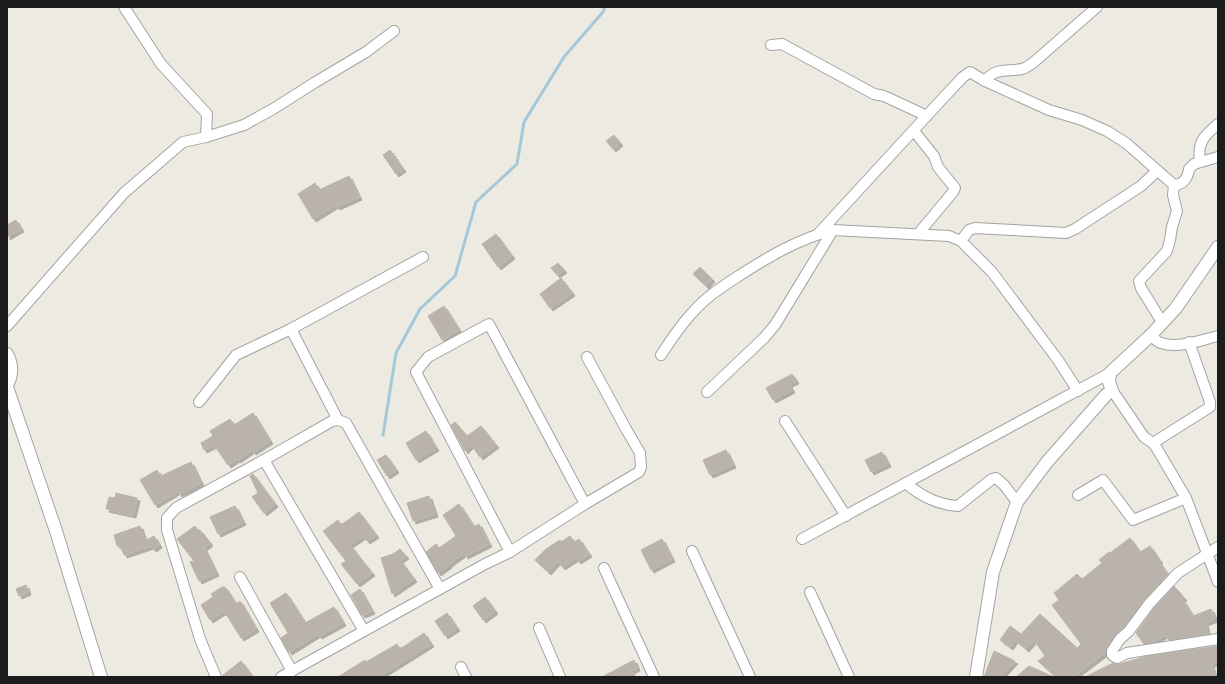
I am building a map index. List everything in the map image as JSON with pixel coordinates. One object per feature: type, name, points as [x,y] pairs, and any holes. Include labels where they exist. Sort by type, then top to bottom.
[{"type":"street","points":[[124,7],[161,64],[207,114],[206,137]]},
{"type":"street","points":[[985,81],[994,73],[1002,70],[1023,69],[1034,62],[1096,7]]},
{"type":"street","points":[[7,326],[124,193],[183,142],[206,137],[244,125],[366,52],[394,31]]},
{"type":"street","points":[[771,45],[782,44],[874,94],[884,96],[927,116]]},
{"type":"street","points":[[818,234],[958,82],[970,72],[985,81],[1049,110],[1082,120],[1107,131],[1126,143],[1174,186]]},
{"type":"street","points":[[1200,162],[1199,149],[1203,137],[1218,124]]},
{"type":"street","points":[[914,131],[934,156],[938,167],[955,188],[918,234]]},
{"type":"street","points":[[1174,186],[1183,182],[1188,177],[1189,169],[1194,164],[1218,157]]},
{"type":"street","points":[[961,241],[969,230],[975,228],[1066,233],[1075,229],[1141,186],[1157,172]]},
{"type":"street","points":[[1162,322],[1141,288],[1139,281],[1167,250],[1177,211],[1173,195],[1174,186]]},
{"type":"street","points":[[707,392],[764,338],[775,325],[833,230]]},
{"type":"street","points":[[661,355],[693,311],[762,261],[796,242],[833,230],[949,236],[961,241],[992,272],[1058,360],[1078,391]]},
{"type":"street","points":[[802,539],[1110,373],[1151,335],[1176,308],[1218,247]]},
{"type":"street","points":[[199,402],[236,355],[291,329],[423,257]]},
{"type":"street","points":[[510,552],[416,372],[428,357],[489,324],[585,504]]},
{"type":"street","points":[[291,329],[338,420]]},
{"type":"street","points":[[1151,335],[1159,343],[1169,344],[1189,342],[1218,336]]},
{"type":"street","points":[[1153,443],[1210,407],[1210,402],[1189,342]]},
{"type":"street","points":[[7,354],[11,360],[12,369],[11,378],[7,386],[56,531],[101,677]]},
{"type":"street","points":[[281,677],[485,564],[510,552],[585,504],[639,472],[642,467],[640,453],[587,357]]},
{"type":"street","points":[[1110,373],[1109,382],[1112,390],[1144,437],[1153,443],[1186,498],[1218,582]]},
{"type":"street","points":[[976,677],[993,572],[1017,502],[1047,462],[1112,390]]},
{"type":"street","points":[[216,677],[200,639],[167,530],[167,518],[176,508],[332,421],[338,420],[346,424],[440,589]]},
{"type":"street","points":[[785,422],[846,516]]},
{"type":"street","points":[[264,460],[364,631]]},
{"type":"street","points":[[906,483],[924,497],[951,506],[958,506],[992,479],[996,478],[1004,485],[1017,502]]},
{"type":"street","points":[[1078,495],[1103,480],[1133,520],[1186,498]]},
{"type":"street","points":[[1218,547],[1178,573],[1149,604],[1129,630],[1120,638],[1112,652],[1112,655],[1117,658],[1126,653],[1218,638]]},
{"type":"street","points":[[692,551],[750,677]]},
{"type":"street","points":[[604,568],[654,677]]},
{"type":"street","points":[[240,577],[292,671]]},
{"type":"street","points":[[810,592],[849,677]]},
{"type":"street","points":[[539,628],[560,677]]},
{"type":"street","points":[[461,667],[466,677]]},
{"type":"building","points":[[614,135],[620,143],[613,149],[606,141]]},
{"type":"building","points":[[390,150],[403,169],[396,174],[383,155]]},
{"type":"building","points":[[349,176],[359,197],[337,207],[336,205],[313,219],[298,194],[315,183],[319,190]]},
{"type":"building","points":[[16,220],[21,229],[7,237],[7,225]]},
{"type":"building","points":[[496,234],[512,256],[498,267],[482,244]]},
{"type":"building","points":[[558,263],[564,270],[557,275],[551,268]]},
{"type":"building","points":[[700,267],[712,279],[706,286],[693,274]]},
{"type":"building","points":[[561,278],[572,293],[550,308],[540,294]]},
{"type":"building","points":[[444,306],[459,330],[442,340],[428,316]]},
{"type":"building","points":[[792,374],[796,381],[789,384],[792,390],[773,400],[766,388]]},
{"type":"building","points":[[253,413],[270,441],[228,465],[214,445],[204,450],[201,443],[213,436],[210,431],[230,419],[234,425]]},
{"type":"building","points":[[455,422],[467,436],[481,426],[496,445],[480,457],[471,445],[465,451],[451,425]]},
{"type":"building","points":[[426,431],[436,448],[416,460],[406,443]]},
{"type":"building","points":[[726,450],[733,465],[710,475],[703,460]]},
{"type":"building","points":[[882,452],[888,464],[871,472],[865,460]]},
{"type":"building","points":[[386,455],[396,470],[387,476],[377,460]]},
{"type":"building","points":[[191,462],[201,483],[179,494],[178,491],[155,505],[140,480],[157,470],[161,476]]},
{"type":"building","points":[[253,474],[275,504],[264,513],[252,497],[258,493],[250,476]]},
{"type":"building","points":[[116,493],[137,498],[133,515],[106,509],[109,497],[115,498]]},
{"type":"building","points":[[429,496],[435,514],[413,521],[407,503]]},
{"type":"building","points":[[459,504],[474,527],[479,524],[489,544],[465,556],[464,553],[438,573],[426,552],[436,544],[439,548],[456,536],[443,515]]},
{"type":"building","points":[[235,506],[243,522],[218,534],[210,517]]},
{"type":"building","points":[[359,512],[376,535],[367,541],[363,536],[350,545],[372,573],[357,584],[341,564],[346,561],[323,531],[338,520],[341,525]]},
{"type":"building","points":[[140,526],[145,541],[154,536],[159,545],[153,549],[151,546],[124,555],[120,545],[117,546],[114,535]]},
{"type":"building","points":[[195,526],[210,543],[204,548],[216,573],[199,581],[190,562],[194,561],[177,539]]},
{"type":"building","points":[[570,536],[574,542],[579,539],[589,554],[578,561],[576,558],[562,567],[558,561],[548,572],[535,560],[546,549],[560,540],[561,542]]},
{"type":"building","points":[[1130,538],[1140,552],[1150,546],[1168,574],[1144,600],[1124,627],[1115,635],[1107,647],[1106,652],[1073,677],[1056,677],[1038,661],[1045,656],[1034,640],[1026,649],[1015,640],[1010,647],[1000,640],[1010,626],[1021,634],[1040,614],[1077,648],[1081,644],[1052,605],[1059,600],[1054,593],[1077,574],[1082,579],[1102,563],[1099,560]]},
{"type":"building","points":[[662,539],[672,559],[651,570],[641,550]]},
{"type":"building","points":[[400,549],[406,556],[400,560],[414,579],[392,594],[381,558],[393,554]]},
{"type":"building","points":[[26,585],[28,592],[19,596],[16,589]]},
{"type":"building","points":[[1174,586],[1184,598],[1182,599],[1193,616],[1211,609],[1215,619],[1205,623],[1208,634],[1169,640],[1165,635],[1153,642],[1144,644],[1136,633],[1154,608]]},
{"type":"building","points":[[222,587],[225,587],[236,604],[240,601],[256,629],[241,638],[224,611],[210,620],[201,605],[213,597],[211,594]]},
{"type":"building","points":[[360,589],[372,611],[362,615],[351,595]]},
{"type":"building","points":[[286,593],[305,623],[334,607],[343,623],[319,636],[318,634],[289,652],[281,638],[288,633],[270,603]]},
{"type":"building","points":[[485,597],[495,611],[483,620],[473,606]]},
{"type":"building","points":[[447,613],[457,628],[445,636],[435,621]]},
{"type":"building","points":[[424,633],[431,644],[383,674],[382,672],[375,677],[338,677],[365,660],[366,662],[397,644],[400,649]]},
{"type":"building","points":[[1218,646],[1218,663],[1211,664],[1215,677],[1085,677],[1113,663],[1115,665],[1148,656]]},
{"type":"building","points":[[994,651],[1015,661],[1000,677],[984,677]]},
{"type":"building","points":[[634,660],[637,668],[631,671],[635,677],[602,677]]},
{"type":"building","points":[[241,661],[253,677],[222,677],[222,676]]},
{"type":"building","points":[[1029,666],[1054,677],[1016,677]]},
{"type":"waterway","points":[[383,435],[396,353],[420,309],[455,276],[476,202],[517,164],[524,122],[564,57],[603,12],[605,7]]}]
